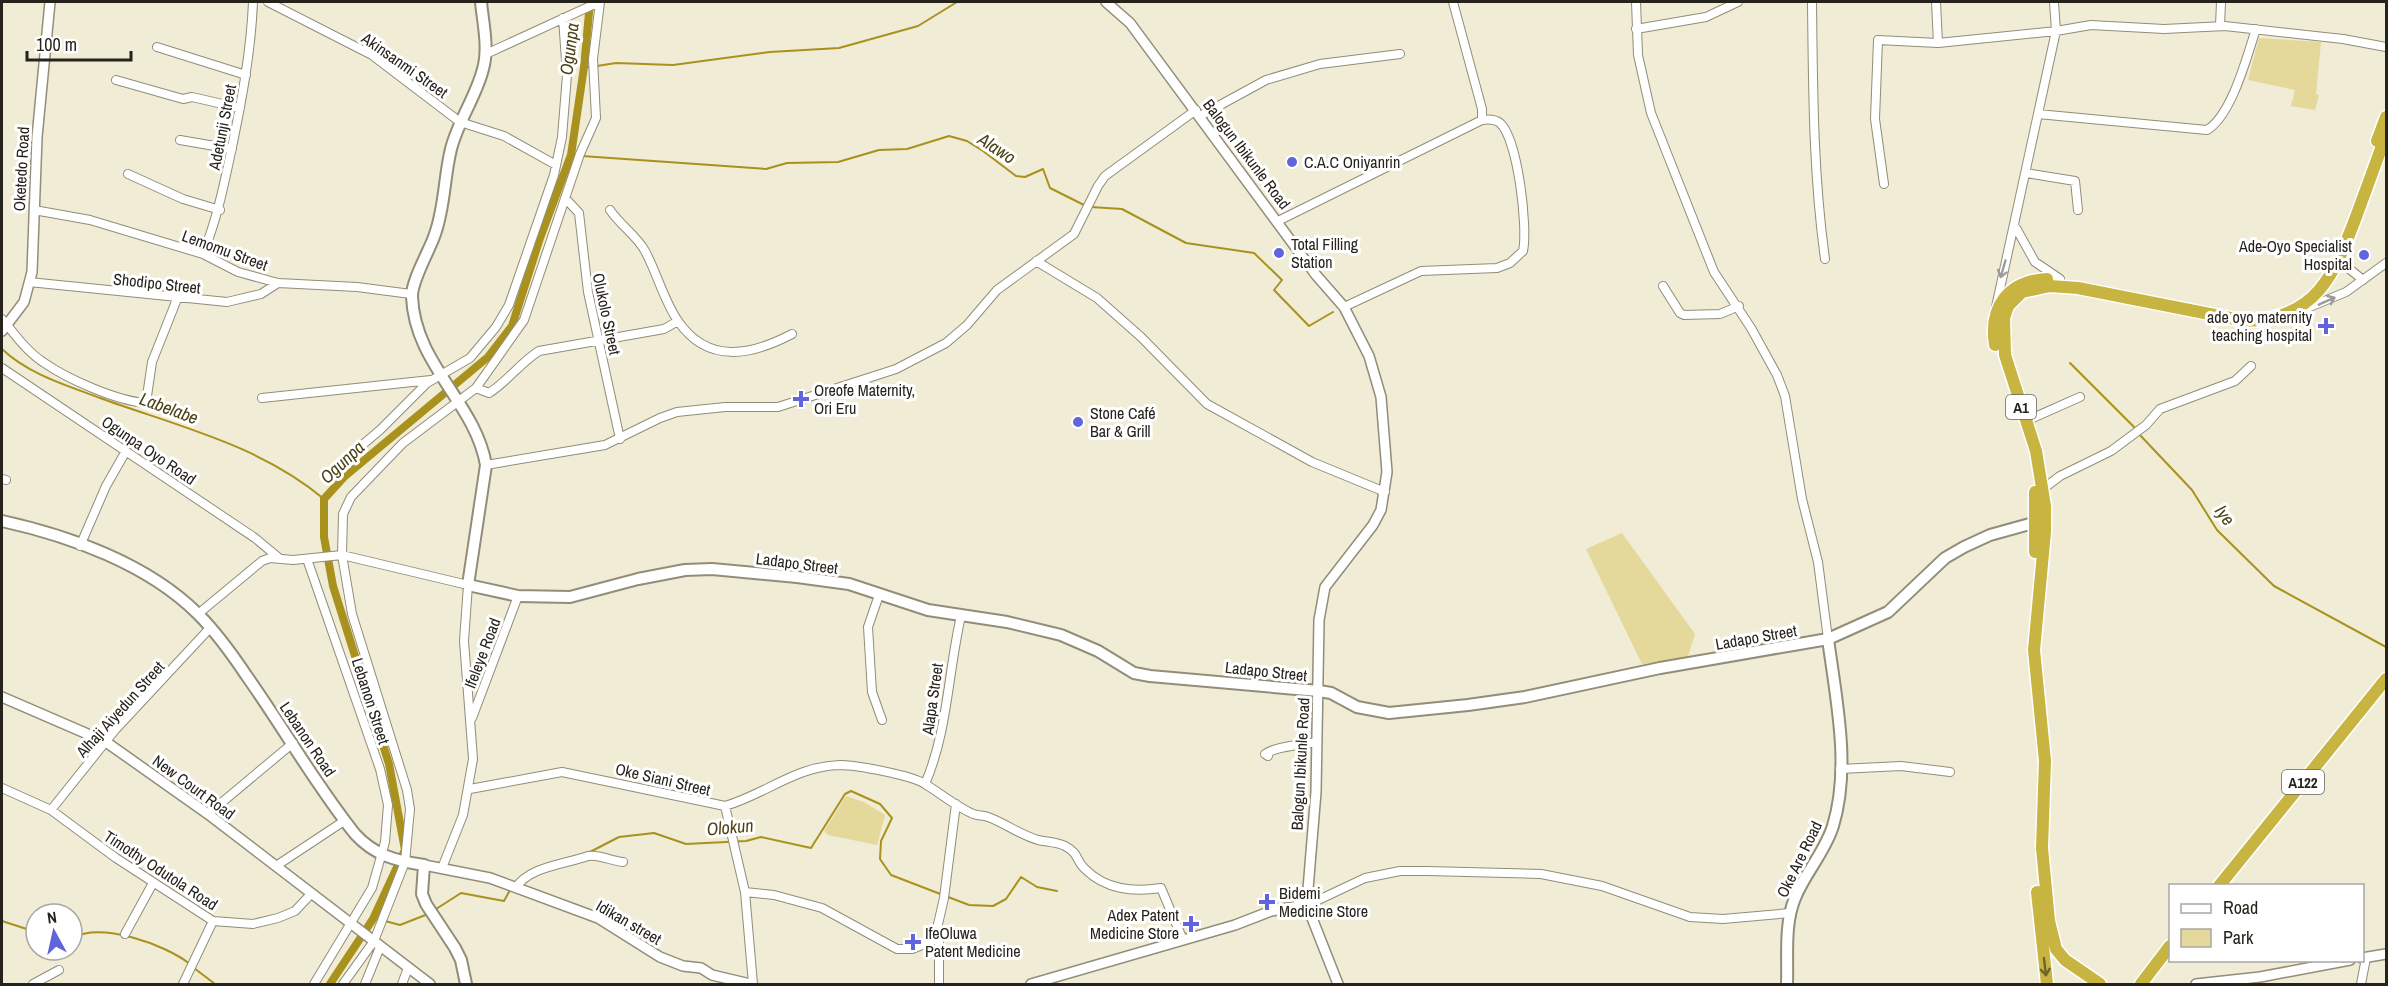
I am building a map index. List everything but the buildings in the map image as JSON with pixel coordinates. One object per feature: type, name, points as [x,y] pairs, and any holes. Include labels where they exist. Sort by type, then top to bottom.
[{"type":"highway","name":"A1","points":[[2031,661],[2045,532],[2043,489],[2026,421],[2007,367],[2003,344],[2004,318],[2014,298],[2035,288],[2062,286],[2248,314],[2277,310],[2295,302],[2308,292],[2325,272],[2338,246],[2386,117]]},
{"type":"highway","name":"A1","points":[[2047,984],[2041,884],[2045,760],[2026,621],[2037,522],[2036,500],[2029,453],[1996,348],[1996,312],[2009,291],[2019,284],[2031,280],[2060,279],[2246,321],[2276,318],[2288,314],[2314,297],[2326,283],[2344,248],[2386,135]]},
{"type":"highway","name":"A122","points":[[2364,712],[2386,679]]},
{"type":"highway","name":"A122","points":[[2225,884],[2364,712],[2386,689]]},
{"type":"highway","name":"A1","points":[[2041,884],[2051,937],[2056,949],[2077,970],[2100,984]]},
{"type":"highway","points":[[2141,984],[2169,947]]},
{"type":"highway","points":[[2150,984],[2169,959]]},
{"type":"main road","points":[[468,585],[486,465],[480,439],[456,400],[438,378],[429,358],[416,325],[411,294],[439,222],[450,156],[460,122],[480,77],[486,54],[481,2]]},
{"type":"main road","name":"Lebanon Road","points":[[2,521],[34,528],[80,546],[128,565],[162,584],[198,614],[210,628],[293,743],[344,821],[367,848],[384,856],[424,865]]},
{"type":"main road","name":"Ladapo Street","points":[[468,585],[518,596],[570,597],[661,574],[712,569],[839,583],[908,605],[961,616],[1007,622],[1061,635],[1098,651],[1134,672],[1150,676],[1319,691],[1331,693],[1357,707],[1389,713],[1526,697],[1660,668],[1828,639],[1888,612],[1928,573],[1964,547],[1990,535],[2037,522]]},
{"type":"main road","name":"Oke Are Road","points":[[1787,984],[1790,913],[1795,897],[1822,851],[1833,826],[1840,769],[1840,737],[1828,639]]},
{"type":"main road","points":[[424,865],[422,894],[430,912],[458,954],[466,984]]},
{"type":"street","name":"Oketedo Road","points":[[4,326],[24,302],[29,282],[42,63],[50,2]]},
{"type":"street","name":"Adetunji Street","points":[[203,254],[220,210],[246,75],[253,2]]},
{"type":"street","name":"Akinsanmi Street","points":[[268,2],[372,55],[460,122],[504,136],[556,165]]},
{"type":"street","points":[[365,984],[374,942],[405,862],[410,809],[407,790],[352,614],[339,556],[343,514],[351,497],[403,443],[456,400],[476,388],[524,320],[579,156],[596,118],[593,67],[598,2],[486,54]]},
{"type":"street","name":"Balogun Ibikunle Road","points":[[1106,2],[1130,23],[1316,275],[1344,307],[1369,356],[1381,397],[1387,472],[1381,510],[1373,525],[1325,586],[1319,620],[1317,742],[1308,889],[1311,918],[1338,984]]},
{"type":"street","points":[[1453,2],[1482,120]]},
{"type":"street","points":[[1636,2],[1636,29],[1642,82],[1652,113],[1710,264],[1739,306],[1777,375],[1785,396],[1802,499],[1818,561],[1828,639]]},
{"type":"street","points":[[1636,29],[1706,17],[1738,2]]},
{"type":"street","points":[[1812,2],[1813,139],[1816,193],[1825,259]]},
{"type":"street","points":[[1936,2],[1938,43]]},
{"type":"street","points":[[1996,312],[2000,282],[2015,227],[2056,31],[2054,2]]},
{"type":"street","points":[[2220,26],[2221,2]]},
{"type":"street","points":[[348,457],[438,378],[470,358],[496,327],[509,305],[556,165],[562,136],[567,75],[563,18]]},
{"type":"street","points":[[1884,184],[1875,119],[1877,42],[1881,40],[1938,43],[2056,31],[2091,25],[2164,29],[2220,26],[2343,39],[2386,47]]},
{"type":"street","points":[[2038,114],[2207,130],[2226,106],[2256,29]]},
{"type":"street","points":[[157,47],[246,75]]},
{"type":"street","points":[[486,465],[605,445],[660,418],[678,412],[725,407],[778,407],[896,369],[946,343],[967,325],[997,290],[1074,234],[1105,176],[1198,113],[1266,80],[1320,64],[1400,54]]},
{"type":"street","points":[[116,80],[183,99],[192,97],[240,108]]},
{"type":"street","points":[[1278,221],[1482,120],[1492,119],[1500,123],[1512,144],[1524,224],[1523,251],[1510,263],[1497,268],[1421,271],[1344,307]]},
{"type":"street","points":[[180,140],[232,149]]},
{"type":"street","points":[[128,174],[183,199],[220,210]]},
{"type":"street","points":[[2026,174],[2075,181],[2078,210]]},
{"type":"street","name":"Olukolo Street","points":[[565,198],[579,213],[584,264],[620,439]]},
{"type":"street","name":"Lemomu Street","points":[[34,210],[90,220],[203,254],[238,272],[278,283],[357,287],[411,294]]},
{"type":"street","points":[[610,210],[644,249],[678,321],[709,348],[727,353],[770,345],[792,334]]},
{"type":"street","points":[[2015,227],[2023,245],[2035,262],[2060,279]]},
{"type":"street","points":[[2344,248],[2347,267],[2363,280]]},
{"type":"street","points":[[1036,261],[1097,298],[1141,337],[1207,404],[1312,462],[1385,492]]},
{"type":"street","points":[[2288,314],[2330,300],[2386,263]]},
{"type":"street","name":"Shodipo Street","points":[[29,282],[177,299],[227,302],[261,294],[278,283]]},
{"type":"street","points":[[1664,286],[1680,313],[1684,315],[1720,314],[1739,306]]},
{"type":"street","points":[[4,326],[42,362],[88,385],[146,403],[152,362],[177,299]]},
{"type":"street","points":[[476,388],[489,393],[499,387],[526,359],[539,351],[664,329],[678,321]]},
{"type":"street","points":[[2043,489],[2060,476],[2111,451],[2146,425],[2160,410],[2235,381],[2251,366]]},
{"type":"street","name":"Ogunpa Oyo Road","points":[[2,368],[255,538],[279,558]]},
{"type":"street","points":[[262,398],[438,378]]},
{"type":"street","points":[[2026,421],[2080,397]]},
{"type":"street","points":[[80,546],[106,486],[126,450]]},
{"type":"street","points":[[198,614],[262,561],[279,558],[310,559],[339,556],[468,585],[465,641],[473,759],[470,789],[442,868]]},
{"type":"street","name":"Lebanon Street","points":[[310,559],[387,794],[388,816],[384,856],[372,888],[353,925]]},
{"type":"street","points":[[879,595],[868,627],[872,692],[882,720]]},
{"type":"street","name":"Ifeleye Road","points":[[471,719],[518,596]]},
{"type":"street","name":"Alapa Street","points":[[925,784],[937,755],[948,678],[961,616]]},
{"type":"street","name":"Alhaji Aiyedun Street","points":[[51,810],[106,742],[210,628]]},
{"type":"street","name":"New Court Road","points":[[2,697],[106,742],[208,814],[430,984]]},
{"type":"street","points":[[1268,756],[1265,754],[1274,747],[1291,748],[1317,742]]},
{"type":"street","points":[[208,814],[293,743]]},
{"type":"street","name":"Oke Siani Street","points":[[470,789],[562,772],[725,806],[744,800],[795,773],[830,766],[858,767],[925,784],[972,814],[988,817],[1022,834],[1062,845],[1077,853],[1083,868],[1114,888],[1143,890],[1161,888],[1183,940]]},
{"type":"street","points":[[1840,769],[1901,766],[1950,772]]},
{"type":"street","name":"Timothy Odutola Road","points":[[2,788],[51,810],[153,883],[213,921],[253,924],[278,918],[295,911],[312,894]]},
{"type":"street","points":[[939,984],[939,938],[936,933],[944,897],[956,804]]},
{"type":"street","points":[[725,806],[745,892],[752,984]]},
{"type":"street","points":[[276,866],[344,821]]},
{"type":"street","points":[[513,887],[520,880],[539,870],[595,854],[611,861],[623,862]]},
{"type":"street","name":"Idikan street","points":[[424,865],[485,876],[598,918],[660,957],[683,966],[701,968],[712,975],[752,984]]},
{"type":"street","points":[[1031,984],[1054,981],[1261,917],[1279,909],[1310,904],[1365,878],[1400,871],[1541,874],[1602,886],[1690,917],[1723,919],[1790,913]]},
{"type":"street","points":[[125,934],[153,883]]},
{"type":"street","points":[[745,892],[774,896],[822,908],[897,949],[912,949],[939,938]]},
{"type":"street","points":[[183,984],[213,921]]},
{"type":"street","points":[[314,984],[353,925]]},
{"type":"street","points":[[343,984],[374,942]]},
{"type":"street","points":[[2361,984],[2365,958],[2386,954]]},
{"type":"street","points":[[2196,984],[2260,977],[2339,962]]},
{"type":"street","points":[[402,984],[408,968]]},
{"type":"street","points":[[33,984],[59,970]]},
{"type":"green space","points":[[2259,38],[2321,42],[2316,94],[2319,95],[2315,110],[2291,106],[2295,90],[2248,80]]},
{"type":"green space","points":[[1622,533],[1695,634],[1687,659],[1642,664],[1586,549]]},
{"type":"green space","points":[[846,796],[864,802],[885,815],[877,845],[828,835],[824,831]]},
{"type":"waterway","name":"Ogunpa","points":[[330,984],[373,919],[405,850],[389,764],[333,586],[324,537],[324,499],[344,477],[488,357],[512,326],[540,238],[571,155],[584,67],[590,2]]},
{"type":"waterway","points":[[597,66],[616,63],[673,65],[770,52],[839,48],[918,26],[957,2]]},
{"type":"waterway","name":"Ogunpa","points":[[584,67],[591,67]]},
{"type":"waterway","name":"Alawo","points":[[582,156],[766,169],[787,163],[838,162],[879,150],[907,149],[949,136],[967,141],[1016,176],[1025,177],[1043,169],[1050,188],[1086,206]]},
{"type":"waterway","name":"Alawo","points":[[1091,207],[1122,209],[1186,243],[1254,253],[1282,280],[1274,290],[1309,326],[1333,312]]},
{"type":"waterway","name":"Labelabe","points":[[2,349],[12,358],[48,378],[217,439],[273,464],[324,499]]},
{"type":"waterway","name":"Iye","points":[[2070,363],[2136,429]]},
{"type":"waterway","name":"Iye","points":[[2139,434],[2192,490],[2217,530],[2274,586],[2386,647]]},
{"type":"waterway","name":"Olokun","points":[[586,854],[619,837],[654,833],[686,844],[746,841],[761,837],[811,848],[845,794],[851,791],[880,804],[892,818],[881,841],[880,859],[891,875],[969,905],[993,906],[1006,899],[1021,877],[1037,887],[1057,891]]},
{"type":"waterway","name":"Olokun","points":[[433,911],[461,893],[504,901],[510,890]]},
{"type":"waterway","name":"Olokun","points":[[385,921],[400,925],[428,914]]},
{"type":"waterway","name":"Olokun","points":[[373,919],[380,920]]},
{"type":"waterway","points":[[2,921],[24,928]]},
{"type":"waterway","points":[[84,934],[99,932],[132,938],[165,949],[190,964]]},
{"type":"waterway","points":[[194,968],[215,984]]},
{"type":"place","name":"C.A.C Oniyanrin","points":[[1292,162]]},
{"type":"place","name":"Total Filling Station","points":[[1279,253]]},
{"type":"place","name":"Ade-Oyo Specialist Hospital","points":[[2364,255]]},
{"type":"place","name":"ade oyo maternity teaching hospital","points":[[2326,326]]},
{"type":"place","name":"Oreofe Maternity, Ori Eru","points":[[801,399]]},
{"type":"place","name":"Stone Café Bar & Grill","points":[[1078,422]]},
{"type":"place","name":"Bidemi Medicine Store","points":[[1267,902]]},
{"type":"place","name":"Adex Patent Medicine Store","points":[[1191,924]]},
{"type":"place","name":"IfeOluwa Patent Medicine","points":[[913,942]]}]
